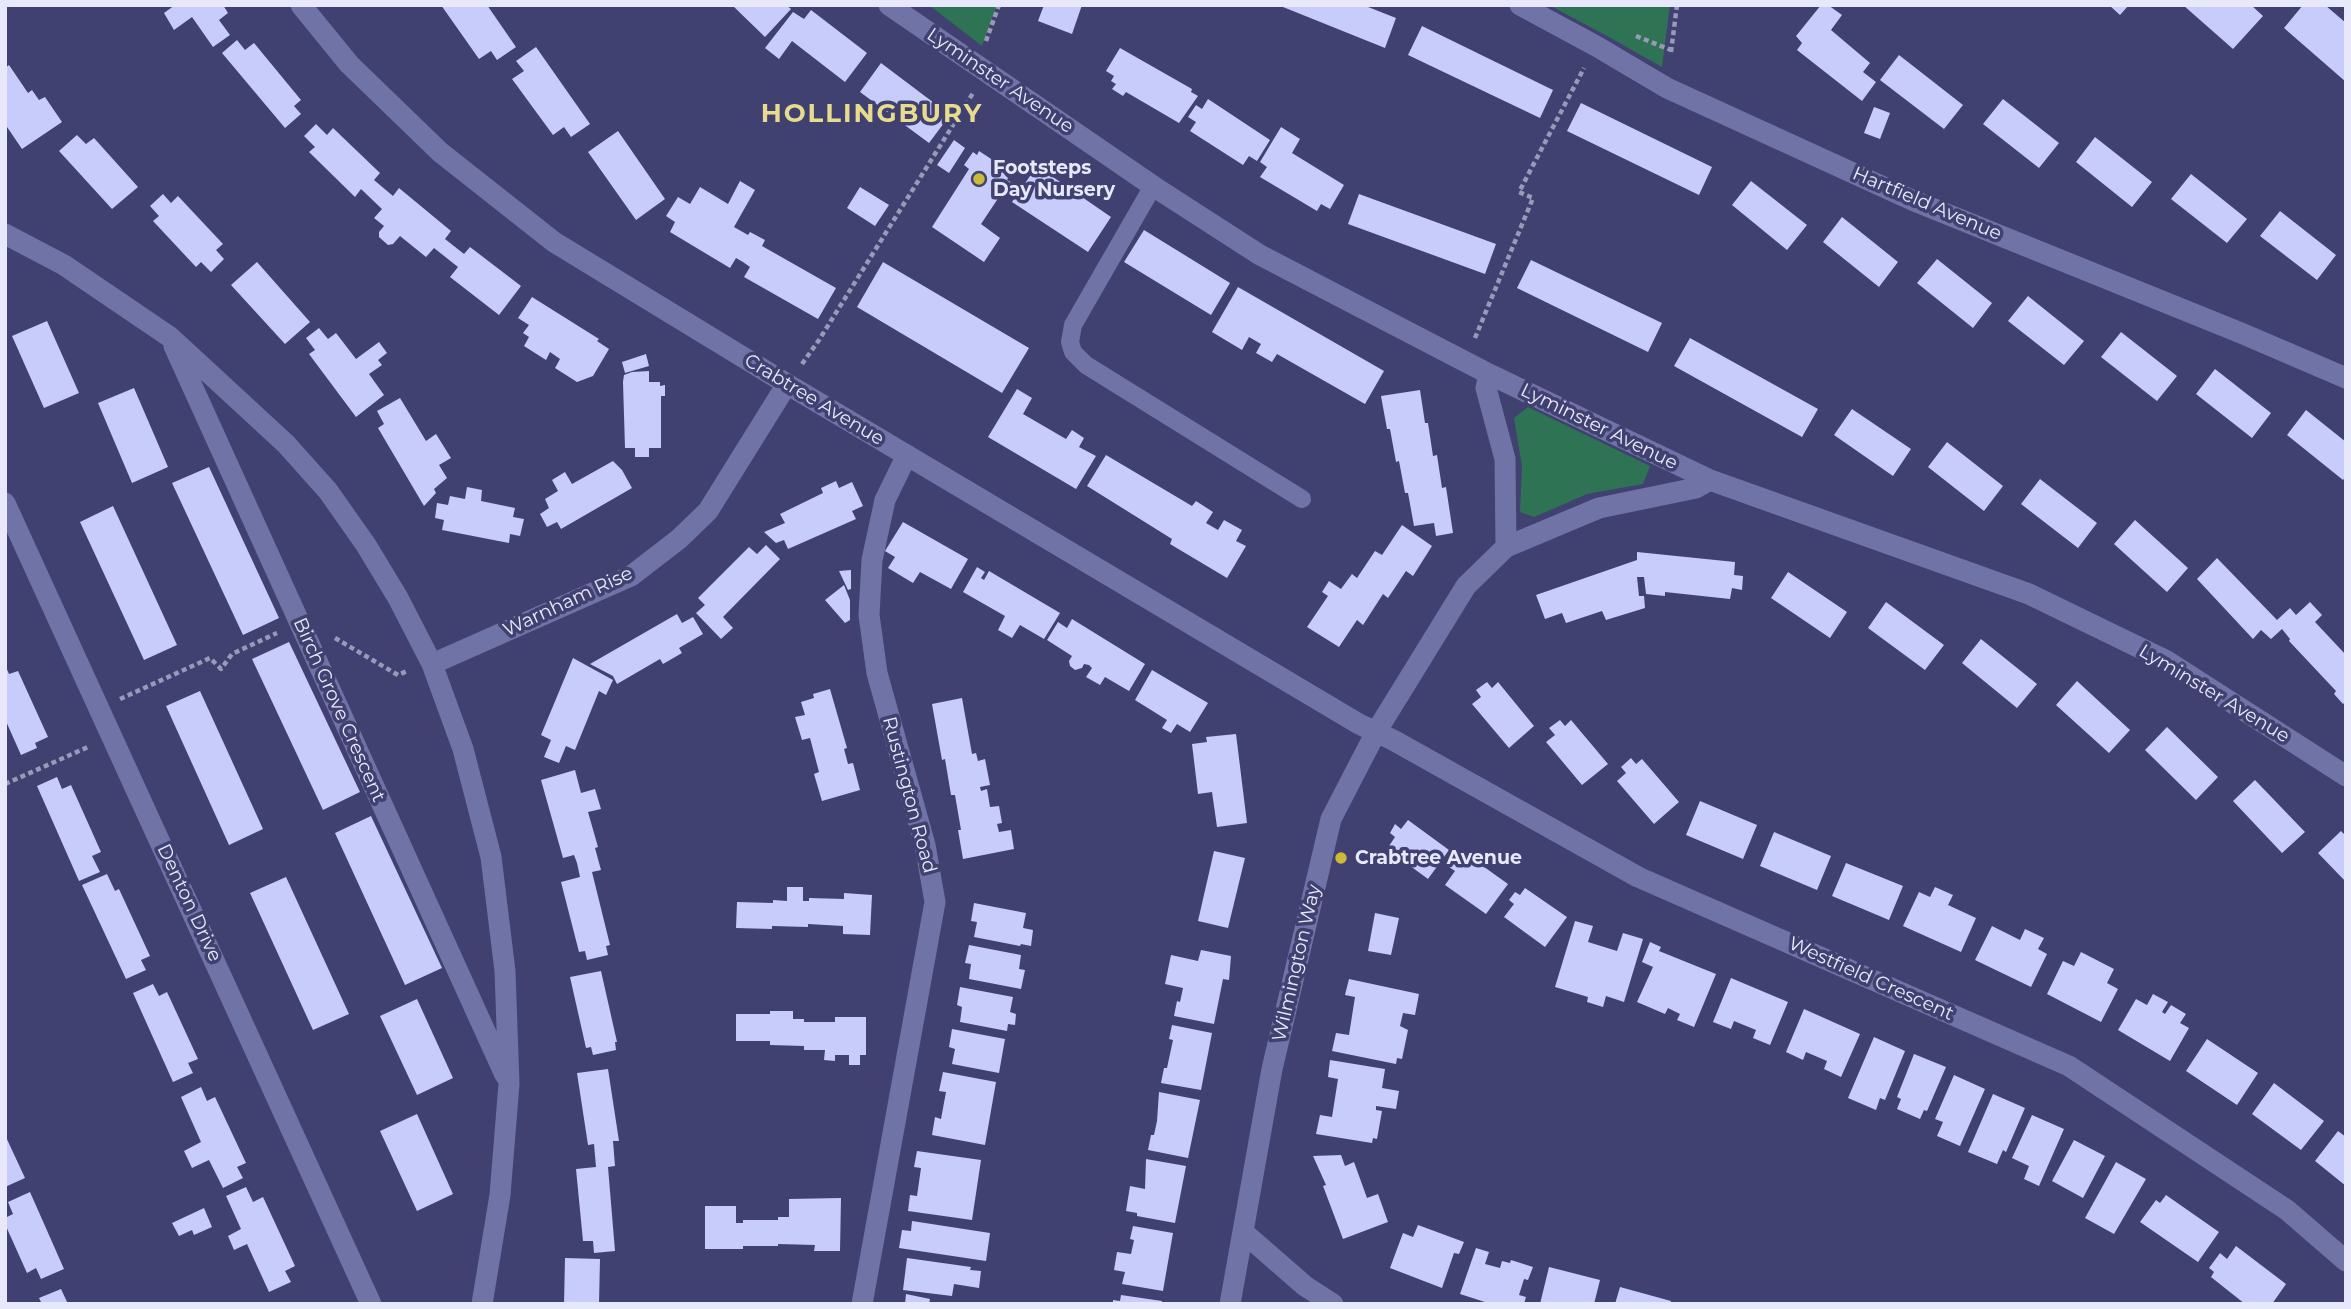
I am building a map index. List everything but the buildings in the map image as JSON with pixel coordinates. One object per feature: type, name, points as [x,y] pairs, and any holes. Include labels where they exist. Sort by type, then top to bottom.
[{"type":"street","name":"Crabtree Avenue","points":[[301,5],[349,64],[440,152],[554,242],[787,384],[1376,732]]},
{"type":"street","name":"Lyminster Avenue","points":[[889,5],[1153,186],[1260,255],[1489,374],[1710,480],[2029,594],[2167,661],[2346,776]]},
{"type":"street","name":"Hartfield Avenue","points":[[1520,5],[1667,88],[1912,200],[2346,378]]},
{"type":"street","name":"Birch Grove Crescent","points":[[5,234],[64,265],[170,337],[286,444],[328,491],[366,545],[432,664],[463,748],[491,857],[505,971],[509,1084],[500,1195],[482,1304]]},
{"type":"street","name":"Birch Grove Crescent","points":[[170,337],[509,1084]]},
{"type":"street","points":[[1489,374],[1486,388],[1505,459],[1506,547]]},
{"type":"street","name":"Warnham Rise","points":[[432,664],[631,576],[680,539],[708,511],[787,384]]},
{"type":"street","name":"Rustington Road","points":[[862,1304],[935,902],[925,845],[877,673],[869,615],[872,560],[886,500],[907,455]]},
{"type":"street","name":"Wilmington Way","points":[[1230,1304],[1272,1069],[1331,819],[1376,732],[1466,586],[1506,547],[1599,508],[1696,488],[1710,480]]},
{"type":"street","name":"Denton Drive","points":[[5,503],[371,1304]]},
{"type":"street","name":"Westfield Crescent","points":[[1376,732],[1638,877],[2069,1066],[2287,1210],[2346,1261]]},
{"type":"street","points":[[1242,1232],[1305,1286],[1333,1304]]},
{"type":"lane","points":[[1153,186],[1073,325],[1070,342],[1073,352],[1086,365],[1302,499]]},
{"type":"path","points":[[819,340],[982,68],[999,5]]},
{"type":"path","points":[[1667,88],[1677,5]]},
{"type":"path","points":[[1465,361],[1533,198],[1519,192],[1596,46]]},
{"type":"path","points":[[100,708],[210,657],[220,669],[232,654],[300,623],[310,623],[398,676],[415,666],[432,664]]},
{"type":"path","points":[[5,783],[112,736]]},
{"type":"green space","points":[[929,5],[997,5],[982,46]]},
{"type":"green space","points":[[1549,5],[1670,5],[1662,67],[1607,36]]},
{"type":"green space","points":[[1528,407],[1650,466],[1643,484],[1587,494],[1534,517],[1520,512],[1522,466],[1514,418]]},
{"type":"place","name":"Footsteps Day Nursery","points":[[979,179]]},
{"type":"place","name":"Crabtree Avenue","points":[[1341,858]]},
{"type":"district","name":"HOLLINGBURY","points":[[872,114]]}]
